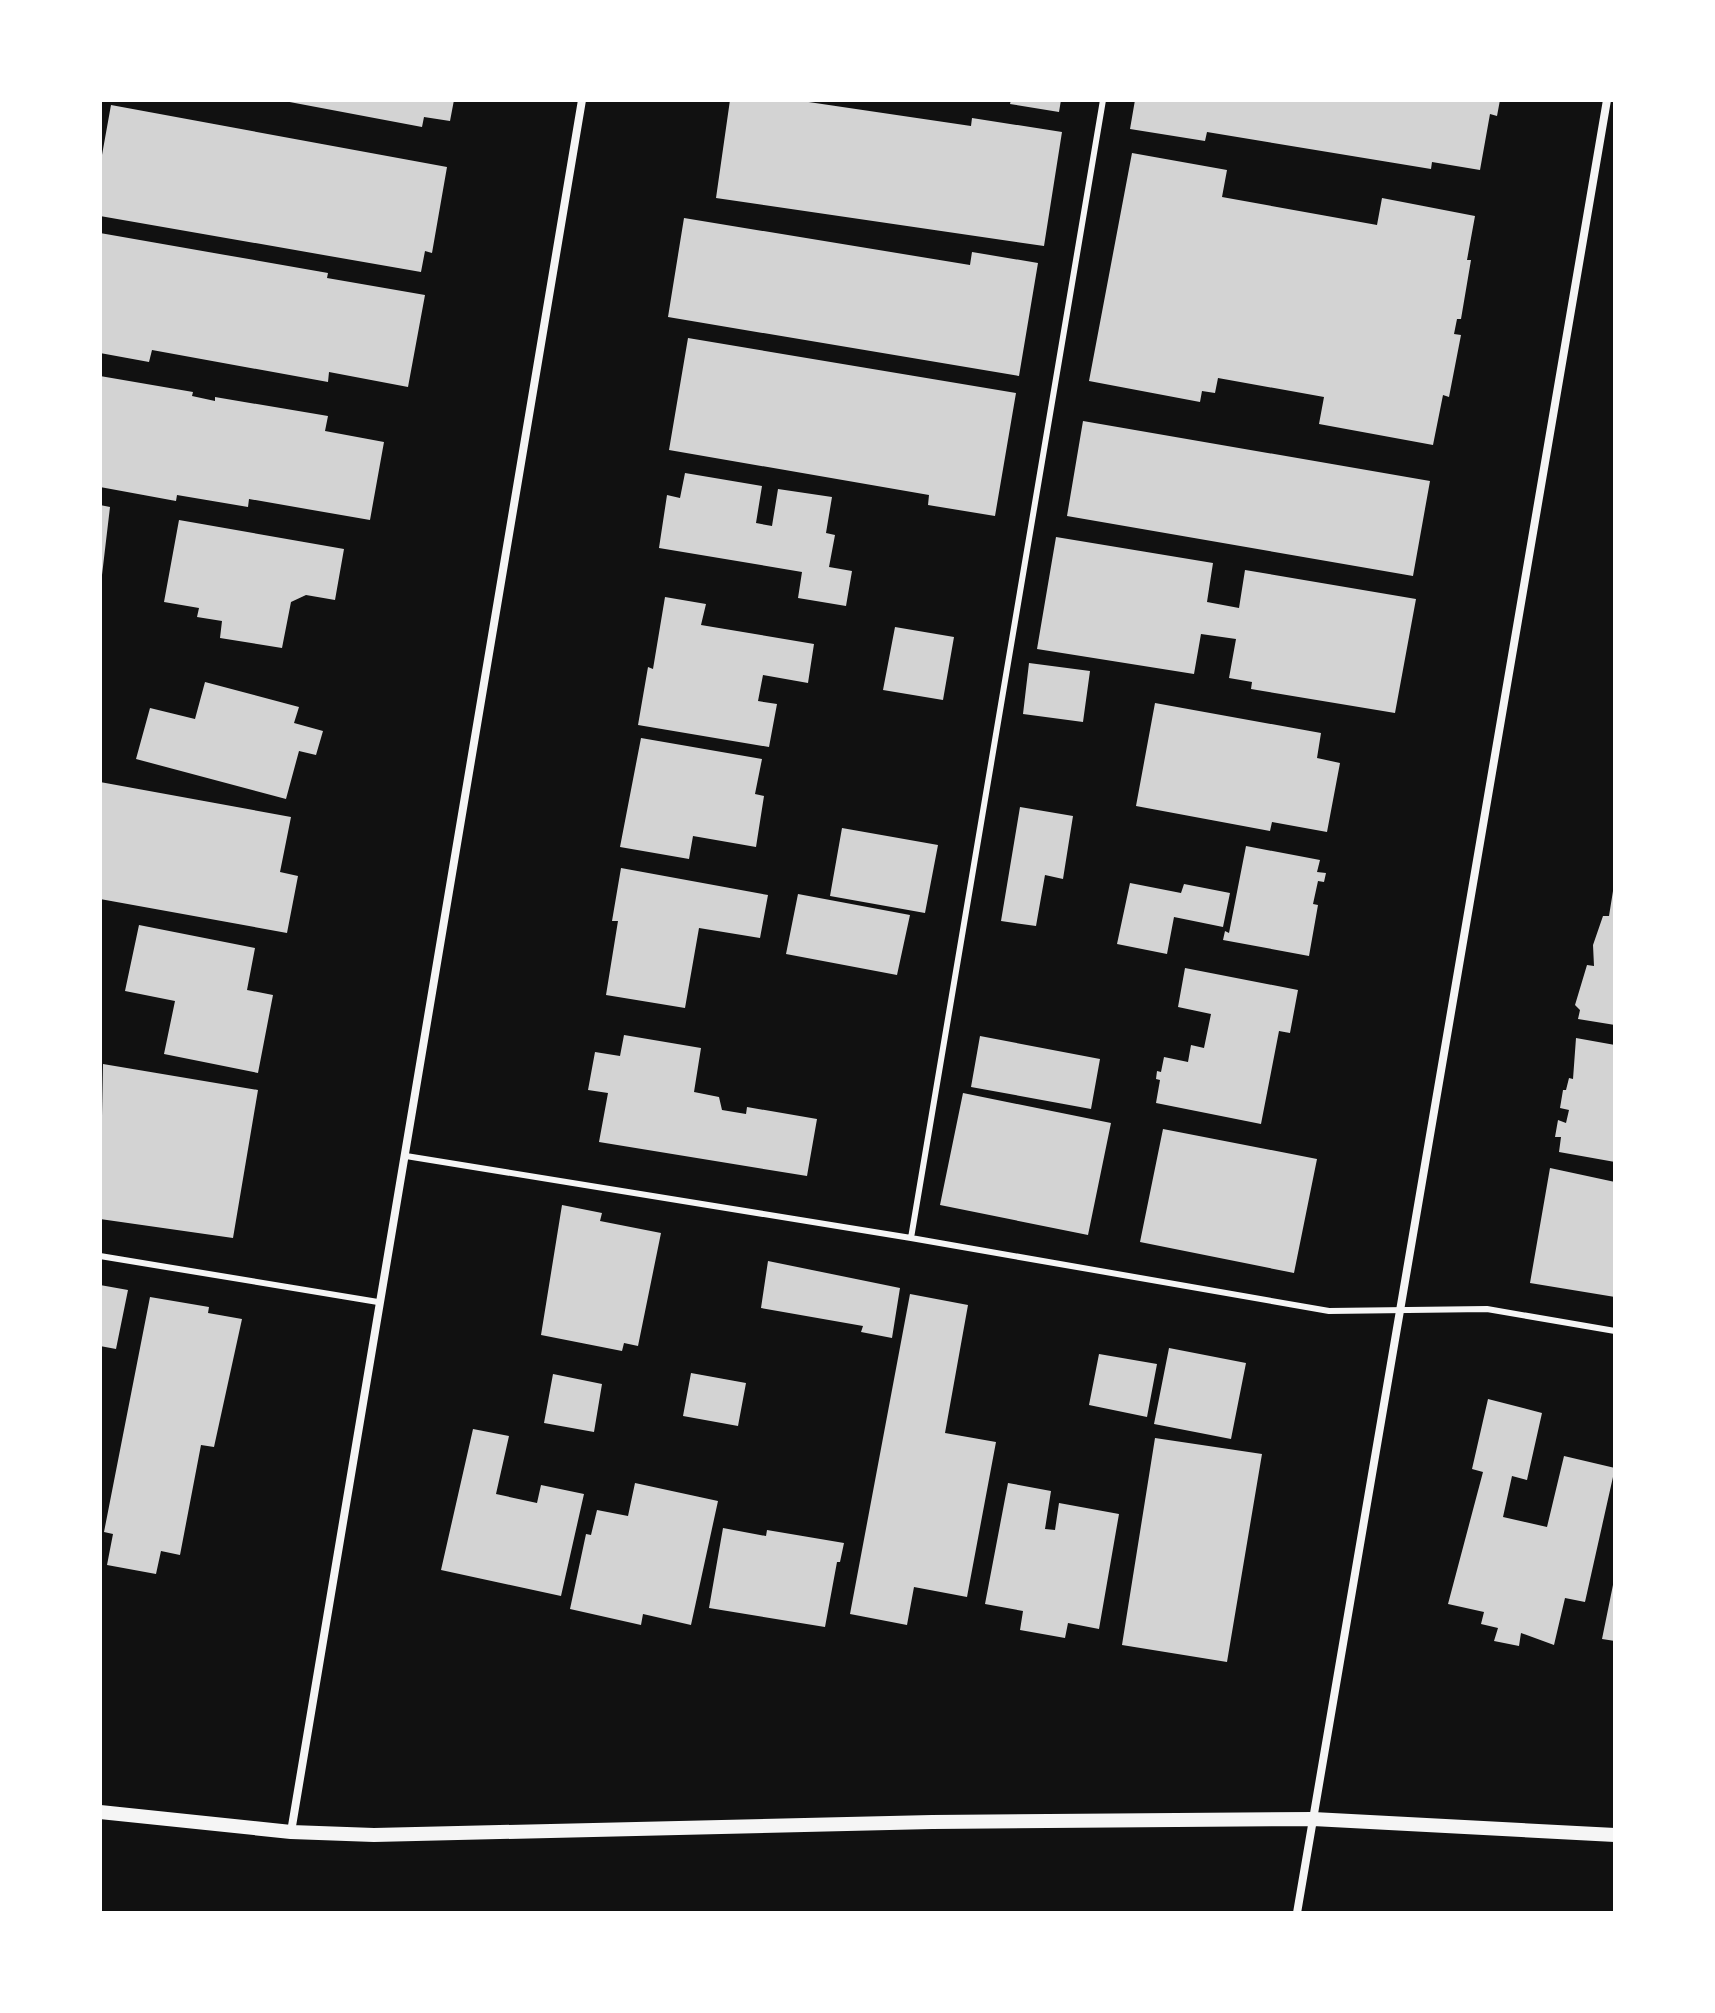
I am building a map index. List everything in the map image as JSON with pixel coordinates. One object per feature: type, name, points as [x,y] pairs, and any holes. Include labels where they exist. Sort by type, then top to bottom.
[{"type":"street","points":[[291,1832],[582,100]]},
{"type":"street","points":[[1297,1913],[1607,100]]},
{"type":"street","points":[[100,1812],[291,1832],[374,1835],[932,1822],[1313,1819],[1615,1835]]},
{"type":"lane","points":[[911,1238],[1103,100]]},
{"type":"lane","points":[[406,1156],[911,1238],[1329,1311],[1487,1309],[1615,1331]]},
{"type":"lane","points":[[100,1256],[378,1302]]},
{"type":"building","points":[[279,100],[454,100],[450,121],[424,117],[422,127]]},
{"type":"building","points":[[730,100],[795,100],[971,126],[972,118],[1062,132],[1044,246],[716,198]]},
{"type":"building","points":[[1011,100],[1061,100],[1059,112],[1010,104]]},
{"type":"building","points":[[1135,100],[1500,100],[1497,116],[1490,114],[1480,170],[1432,162],[1431,169],[1207,132],[1205,141],[1130,129]]},
{"type":"building","points":[[111,105],[447,167],[432,253],[425,251],[421,272],[100,216],[100,166]]},
{"type":"building","points":[[1132,153],[1227,170],[1222,197],[1377,225],[1382,198],[1475,216],[1461,319],[1457,319],[1454,334],[1461,335],[1449,397],[1443,395],[1433,445],[1319,424],[1324,397],[1218,378],[1215,393],[1202,391],[1200,402],[1089,381]]},
{"type":"building","points":[[684,218],[970,265],[972,252],[1038,263],[1019,376],[668,317]]},
{"type":"building","points":[[100,233],[328,273],[327,278],[425,295],[408,387],[329,372],[328,382],[152,350],[149,362],[100,353]]},
{"type":"building","points":[[688,338],[1016,393],[995,516],[928,505],[929,495],[669,450]]},
{"type":"building","points":[[100,376],[193,392],[192,396],[215,401],[215,397],[328,416],[325,431],[384,442],[370,520],[249,499],[248,507],[177,495],[176,501],[100,487]]},
{"type":"building","points":[[1083,421],[1430,481],[1413,576],[1067,516]]},
{"type":"building","points":[[685,473],[762,486],[756,523],[772,526],[778,489],[832,497],[826,533],[835,535],[829,567],[852,571],[846,606],[798,598],[802,572],[659,548],[667,495],[680,498]]},
{"type":"building","points":[[100,505],[110,507],[102,575],[100,574]]},
{"type":"building","points":[[179,520],[344,549],[335,600],[306,595],[291,602],[282,648],[220,638],[222,621],[197,617],[199,608],[164,602]]},
{"type":"building","points":[[1056,537],[1213,563],[1207,602],[1239,608],[1245,570],[1416,599],[1395,713],[1251,689],[1252,682],[1229,678],[1236,639],[1201,634],[1194,674],[1037,649]]},
{"type":"building","points":[[665,597],[706,604],[701,625],[814,644],[808,683],[763,675],[758,701],[777,704],[769,747],[638,725],[648,667],[653,669]]},
{"type":"building","points":[[895,627],[954,637],[943,700],[883,690]]},
{"type":"building","points":[[1029,663],[1090,671],[1083,722],[1023,714]]},
{"type":"building","points":[[205,682],[299,707],[294,723],[323,731],[316,755],[299,751],[286,799],[136,759],[150,708],[195,719]]},
{"type":"building","points":[[1155,703],[1321,733],[1317,758],[1340,763],[1327,832],[1272,822],[1270,831],[1136,806]]},
{"type":"building","points":[[641,738],[762,759],[755,794],[764,796],[756,847],[693,836],[689,859],[620,847]]},
{"type":"building","points":[[100,782],[291,817],[280,872],[298,876],[287,933],[100,899]]},
{"type":"building","points":[[1020,807],[1073,816],[1063,879],[1045,875],[1036,926],[1001,921]]},
{"type":"building","points":[[842,828],[938,845],[925,913],[830,896]]},
{"type":"building","points":[[1246,846],[1320,860],[1317,872],[1326,873],[1324,882],[1318,881],[1313,904],[1318,905],[1309,956],[1223,940],[1225,931],[1229,933]]},
{"type":"building","points":[[621,868],[768,895],[760,938],[699,928],[685,1008],[606,995],[618,921],[612,921]]},
{"type":"building","points":[[1130,883],[1181,893],[1184,884],[1230,893],[1223,927],[1174,917],[1167,954],[1117,944]]},
{"type":"building","points":[[1613,891],[1615,1025],[1578,1019],[1580,1010],[1575,1005],[1587,965],[1594,966],[1593,945],[1603,916],[1609,916]]},
{"type":"building","points":[[798,894],[910,915],[897,975],[786,954]]},
{"type":"building","points":[[139,925],[255,948],[247,990],[273,995],[258,1073],[164,1054],[175,1001],[125,991]]},
{"type":"building","points":[[1185,968],[1298,990],[1290,1033],[1279,1031],[1261,1124],[1156,1103],[1160,1080],[1156,1079],[1157,1071],[1161,1072],[1164,1057],[1188,1062],[1191,1045],[1204,1048],[1211,1014],[1178,1007]]},
{"type":"building","points":[[624,1035],[701,1048],[694,1092],[719,1097],[722,1110],[746,1114],[747,1107],[817,1119],[807,1176],[599,1142],[608,1093],[588,1090],[595,1052],[620,1056]]},
{"type":"building","points":[[980,1036],[1100,1059],[1091,1109],[971,1087]]},
{"type":"building","points":[[1576,1038],[1615,1045],[1615,1162],[1559,1152],[1561,1137],[1555,1137],[1558,1120],[1566,1123],[1569,1110],[1560,1108],[1563,1090],[1566,1090],[1569,1078],[1573,1079]]},
{"type":"building","points":[[103,1064],[258,1090],[233,1238],[100,1219]]},
{"type":"building","points":[[963,1093],[1111,1123],[1088,1235],[940,1205]]},
{"type":"building","points":[[1163,1129],[1317,1159],[1294,1273],[1140,1242]]},
{"type":"building","points":[[1550,1168],[1615,1182],[1615,1297],[1530,1283]]},
{"type":"building","points":[[562,1205],[602,1213],[600,1221],[661,1233],[638,1346],[624,1343],[622,1351],[541,1335]]},
{"type":"building","points":[[768,1261],[900,1288],[892,1338],[861,1332],[863,1326],[761,1308]]},
{"type":"building","points":[[100,1285],[128,1290],[116,1349],[100,1346]]},
{"type":"building","points":[[910,1294],[968,1305],[945,1433],[996,1442],[967,1597],[914,1587],[907,1625],[850,1614]]},
{"type":"building","points":[[150,1297],[209,1307],[208,1313],[242,1319],[214,1447],[201,1445],[180,1555],[161,1551],[156,1574],[107,1565],[113,1534],[104,1532]]},
{"type":"building","points":[[1169,1348],[1246,1363],[1231,1439],[1154,1424]]},
{"type":"building","points":[[1099,1354],[1157,1364],[1147,1417],[1089,1405]]},
{"type":"building","points":[[691,1373],[746,1383],[738,1426],[683,1416]]},
{"type":"building","points":[[553,1374],[602,1384],[594,1432],[544,1423]]},
{"type":"building","points":[[1488,1399],[1542,1413],[1527,1480],[1512,1476],[1503,1517],[1547,1527],[1564,1456],[1615,1468],[1585,1602],[1565,1598],[1554,1645],[1521,1633],[1519,1646],[1494,1641],[1498,1628],[1481,1624],[1484,1612],[1448,1604],[1483,1472],[1472,1469]]},
{"type":"building","points":[[473,1429],[509,1436],[496,1494],[537,1503],[541,1485],[584,1494],[561,1596],[441,1570]]},
{"type":"building","points":[[1155,1438],[1262,1454],[1227,1662],[1122,1645]]},
{"type":"building","points":[[635,1483],[718,1501],[691,1625],[643,1614],[641,1625],[570,1609],[586,1534],[591,1535],[597,1510],[628,1516]]},
{"type":"building","points":[[1008,1483],[1051,1491],[1045,1529],[1055,1530],[1059,1503],[1119,1514],[1099,1629],[1068,1623],[1065,1638],[1020,1630],[1023,1611],[985,1604]]},
{"type":"building","points":[[723,1528],[766,1536],[767,1530],[844,1543],[840,1562],[837,1562],[825,1627],[709,1608]]},
{"type":"building","points":[[1615,1580],[1615,1641],[1602,1639]]}]
